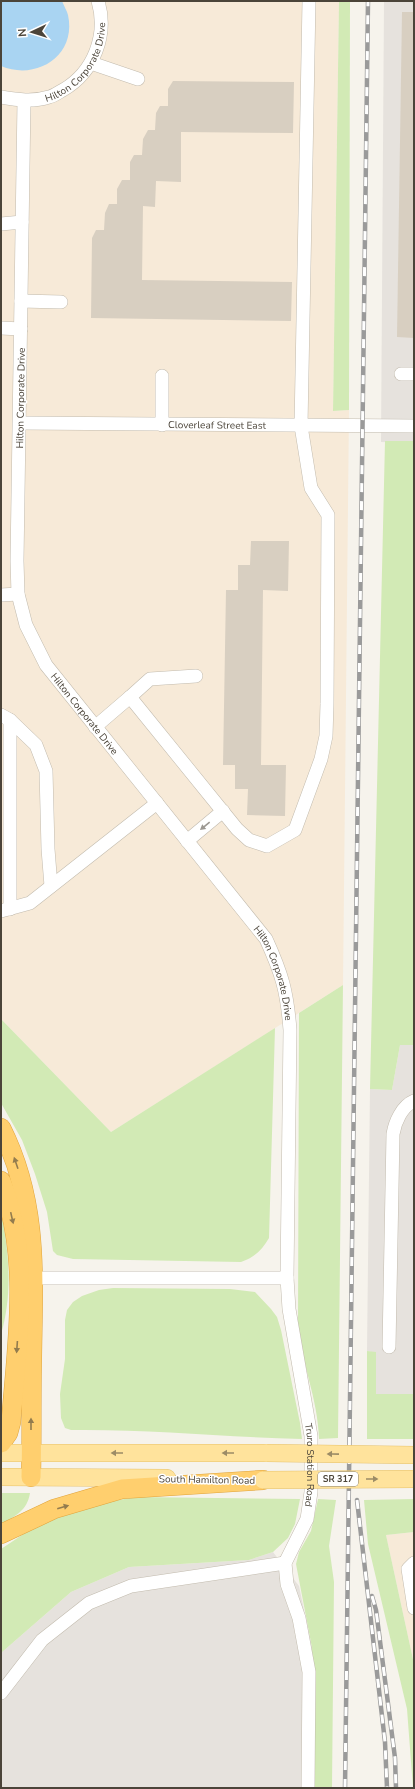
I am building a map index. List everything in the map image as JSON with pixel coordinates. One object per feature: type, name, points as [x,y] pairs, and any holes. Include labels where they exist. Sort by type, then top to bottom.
[{"type":"highway","points":[[1,1128],[16,1161],[26,1194],[32,1242],[31,1477]]},
{"type":"highway","points":[[1,1181],[7,1196],[16,1235],[20,1307],[11,1422],[8,1433],[1,1443]]},
{"type":"highway","points":[[1,1534],[54,1509],[122,1489],[263,1480]]},
{"type":"main road","points":[[1,1453],[267,1453],[414,1455]]},
{"type":"main road","name":"South Hamilton Road","points":[[1,1477],[263,1480],[414,1479]]},
{"type":"street","name":"Hilton Corporate Drive","points":[[1,97],[24,101],[50,97],[74,84],[91,63],[101,40],[102,14],[98,1]]},
{"type":"street","points":[[130,697],[223,811],[249,840],[267,846],[295,830],[321,759],[326,736],[328,515],[311,488],[301,426],[309,1]]},
{"type":"street","points":[[91,63],[138,79]]},
{"type":"street","name":"Hilton Corporate Drive","points":[[24,101],[18,594],[26,625],[46,665],[266,939],[280,969],[287,998],[290,1030],[287,1278]]},
{"type":"street","points":[[1,224],[22,222]]},
{"type":"street","points":[[21,301],[61,302]]},
{"type":"street","points":[[1,328],[21,329]]},
{"type":"street","points":[[162,376],[162,425]]},
{"type":"street","name":"Cloverleaf Street East","points":[[20,423],[414,426]]},
{"type":"street","points":[[1,595],[18,594]]},
{"type":"street","points":[[95,727],[150,679],[196,676]]},
{"type":"street","points":[[5,718],[36,745],[46,771],[48,848],[51,886]]},
{"type":"street","points":[[5,718],[5,910],[30,903],[157,803]]},
{"type":"street","points":[[187,841],[223,811]]},
{"type":"street","points":[[389,1347],[393,1134],[395,1123],[409,1103],[414,1101]]},
{"type":"street","points":[[33,1278],[287,1278]]},
{"type":"street","name":"Truro Station Road","points":[[285,1563],[307,1520],[311,1492],[312,1463],[311,1436],[289,1309],[287,1278]]},
{"type":"street","points":[[1,1693],[42,1640],[89,1603],[131,1586],[285,1563],[287,1584],[299,1618],[309,1672],[308,1788]]},
{"type":"street","points":[[414,1563],[408,1569],[414,1608]]},
{"type":"shaded area","points":[[1,1],[339,1],[333,411],[349,410],[343,985],[111,1132],[1,1019]]},
{"type":"shaded area","points":[[384,1],[414,1],[414,443],[381,442]]},
{"type":"shaded area","points":[[400,1045],[414,1045],[414,1394],[375,1394],[376,1353],[367,1351],[370,1089],[392,1090]]},
{"type":"shaded area","points":[[414,1532],[414,1664],[386,1535]]},
{"type":"shaded area","points":[[273,1552],[299,1586],[312,1648],[310,1788],[1,1788],[1,1653],[71,1592],[129,1567],[249,1560]]},
{"type":"green space","points":[[339,1],[350,1],[349,410],[333,411]]},
{"type":"green space","points":[[385,441],[414,441],[414,1045],[400,1045],[392,1090],[370,1089]]},
{"type":"green space","points":[[343,985],[338,1438],[319,1439],[316,1409],[302,1352],[298,1323],[299,1013]]},
{"type":"green space","points":[[1,1019],[111,1132],[275,1028],[269,1238],[261,1250],[250,1258],[241,1262],[73,1259],[57,1255],[53,1251],[47,1212],[35,1174],[22,1140],[1,1103]]},
{"type":"green space","points":[[1,1210],[8,1257],[8,1288],[5,1319],[1,1334]]},
{"type":"green space","points":[[113,1288],[230,1289],[255,1292],[277,1317],[281,1330],[302,1439],[129,1431],[71,1430],[65,1428],[61,1418],[60,1394],[65,1359],[65,1320],[67,1310],[73,1302],[82,1296],[99,1290]]},
{"type":"green space","points":[[367,1351],[376,1352],[376,1394],[414,1394],[414,1439],[367,1439]]},
{"type":"green space","points":[[1,1493],[30,1493],[29,1499],[20,1512],[1,1525]]},
{"type":"green space","points":[[136,1497],[300,1499],[295,1524],[288,1538],[273,1552],[249,1560],[129,1567],[71,1592],[1,1653],[1,1549],[40,1524],[63,1513]]},
{"type":"green space","points":[[318,1499],[336,1500],[329,1546],[334,1582],[332,1788],[310,1788],[312,1648],[296,1564],[299,1552],[311,1531]]},
{"type":"green space","points":[[414,1499],[414,1532],[386,1535],[414,1664],[413,1788],[407,1709],[368,1544],[364,1500]]},
{"type":"water","points":[[1,1],[62,1],[68,15],[69,30],[66,42],[60,53],[51,62],[28,70],[14,70],[1,66]]},
{"type":"building","points":[[402,12],[414,12],[414,338],[397,337]]},
{"type":"building","points":[[173,81],[294,82],[293,133],[181,132],[181,182],[156,181],[155,207],[143,206],[142,280],[292,282],[291,321],[91,318],[92,238],[96,230],[104,230],[105,213],[109,204],[117,204],[117,189],[122,180],[130,180],[130,162],[134,155],[142,155],[143,139],[148,130],[155,130],[156,113],[160,106],[168,106],[168,89]]},
{"type":"building","points":[[251,541],[289,541],[288,591],[263,590],[261,765],[286,765],[285,816],[247,815],[248,789],[235,789],[235,765],[223,765],[226,590],[238,590],[238,565],[250,565]]},
{"type":"railway","points":[[345,1788],[368,1]]},
{"type":"railway","points":[[357,1500],[385,1742],[387,1788]]},
{"type":"railway","points":[[372,1596],[376,1610],[395,1758],[396,1788]]}]
